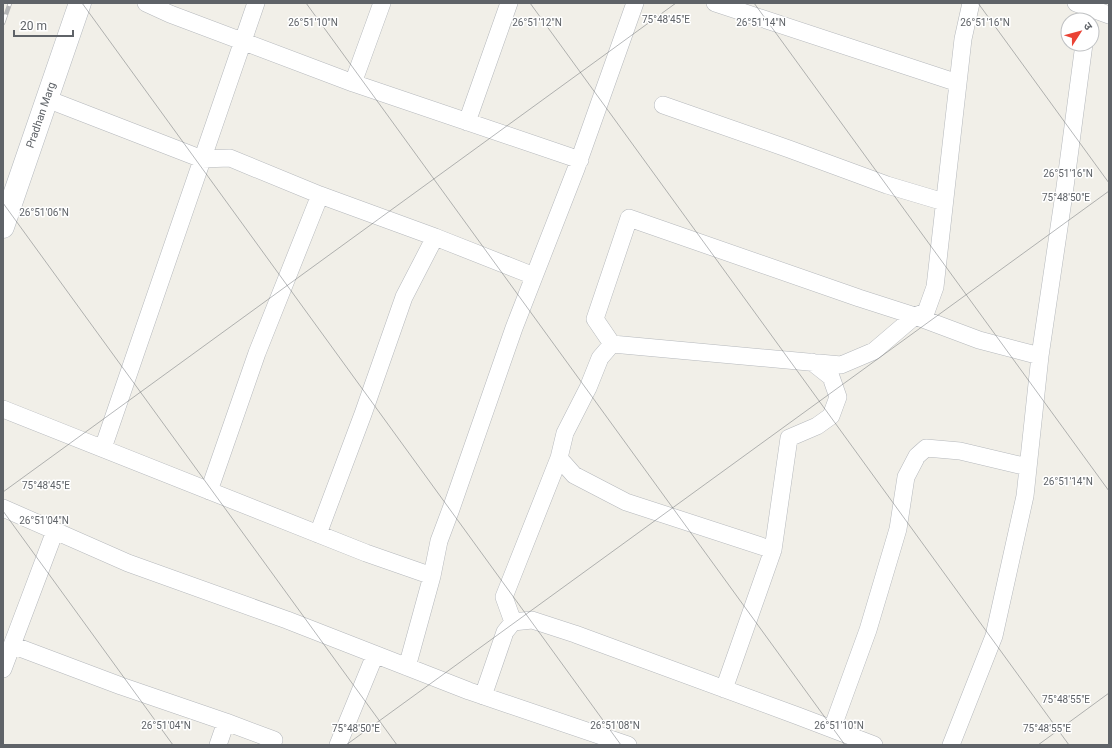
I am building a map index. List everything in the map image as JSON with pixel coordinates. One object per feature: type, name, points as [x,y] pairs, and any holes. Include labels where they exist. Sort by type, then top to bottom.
[{"type":"street","name":"Pradhan Marg","points":[[3,226],[80,3]]},
{"type":"street","points":[[146,3],[170,14],[353,83],[580,160]]},
{"type":"street","points":[[103,448],[256,3]]},
{"type":"street","points":[[353,83],[382,3]]},
{"type":"street","points":[[467,122],[509,3]]},
{"type":"street","points":[[407,667],[432,576],[439,540],[454,502],[514,328],[580,160],[635,3]]},
{"type":"street","points":[[715,3],[958,83]]},
{"type":"street","points":[[612,344],[841,365],[874,351],[915,316],[926,312],[935,287],[963,39],[971,3]]},
{"type":"street","points":[[1084,10],[1109,15]]},
{"type":"street","points":[[951,745],[994,636],[1025,496],[1040,356],[1066,187],[1083,52]]},
{"type":"street","points":[[47,99],[202,159],[230,158],[320,195],[435,237],[534,276]]},
{"type":"street","points":[[663,105],[887,185],[944,202]]},
{"type":"street","points":[[208,491],[257,353],[320,195]]},
{"type":"street","points":[[612,344],[595,319],[628,218],[858,298],[915,316],[980,340],[1040,356]]},
{"type":"street","points":[[318,534],[364,414],[404,297],[435,237]]},
{"type":"street","points":[[513,622],[504,597],[559,458],[565,433],[588,388],[600,358],[612,344]]},
{"type":"street","points":[[724,689],[773,550],[789,438],[817,426],[831,416],[838,397],[831,378],[811,362]]},
{"type":"street","points":[[3,409],[318,534],[432,576]]},
{"type":"street","points":[[832,729],[868,630],[898,528],[906,477],[916,456],[926,448],[960,450],[1028,468]]},
{"type":"street","points":[[559,458],[574,475],[626,502],[773,550]]},
{"type":"street","points":[[3,508],[128,563],[287,620],[483,696],[606,741],[628,745]]},
{"type":"street","points":[[3,669],[55,531]]},
{"type":"street","points":[[483,696],[505,632],[513,622],[532,620],[575,634],[874,745]]},
{"type":"street","points":[[12,645],[121,686],[274,740]]},
{"type":"street","points":[[338,745],[375,655]]},
{"type":"street","points":[[218,745],[226,722]]},
{"type":"railway","points":[[3,23],[10,3]]}]
